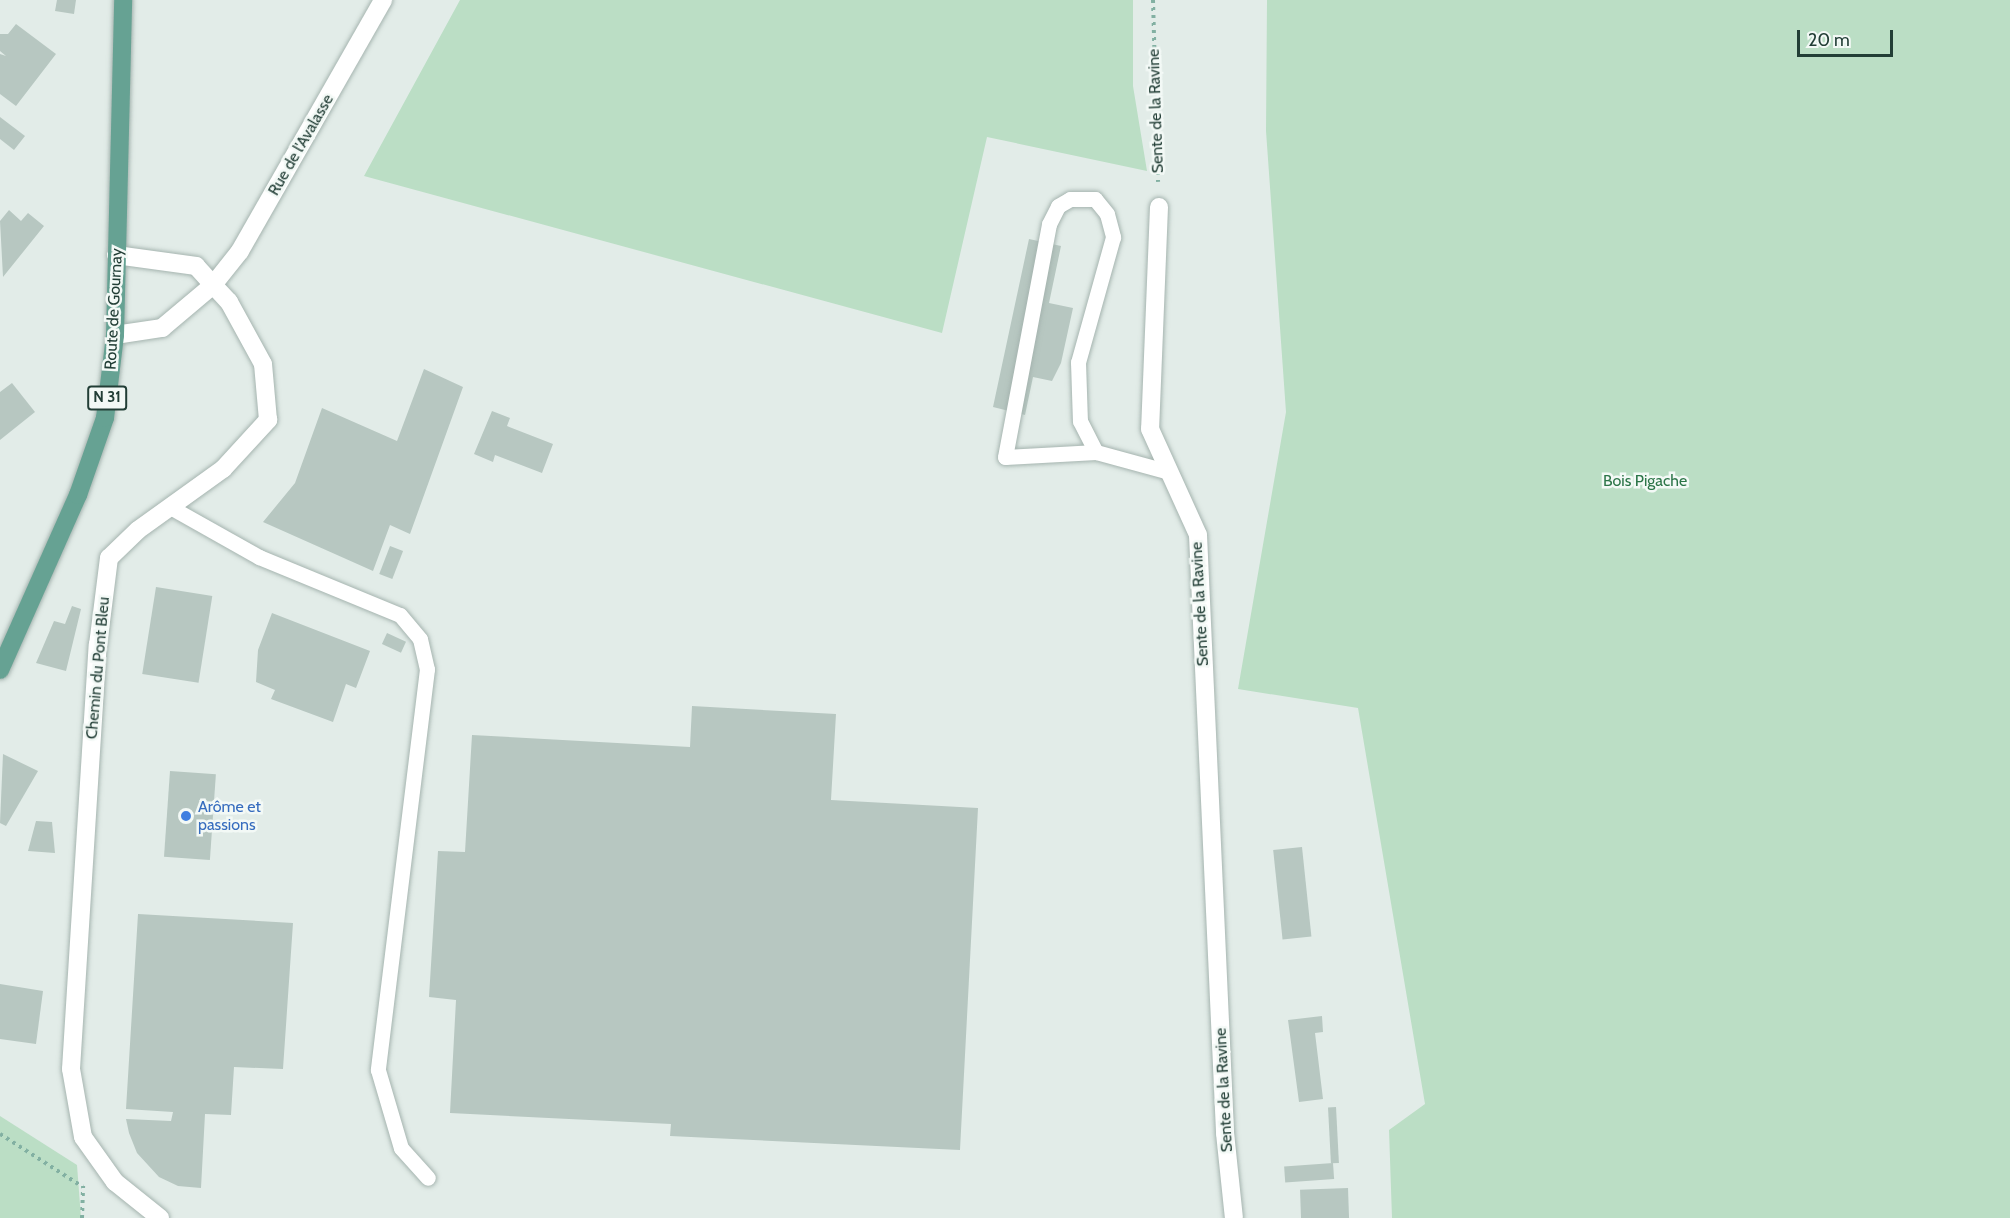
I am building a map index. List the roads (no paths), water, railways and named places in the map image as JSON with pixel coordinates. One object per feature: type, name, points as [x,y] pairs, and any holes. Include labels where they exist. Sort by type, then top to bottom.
[{"type":"main road","name":"Route de Gournay","points":[[0,670],[101,429],[115,335],[123,0]]},
{"type":"street","name":"Rue de l'Avalasse","points":[[115,335],[162,328],[213,285],[240,251],[383,0]]},
{"type":"street","name":"Sente de la Ravine","points":[[1159,207],[1150,429],[1198,535],[1225,1133],[1234,1218]]},
{"type":"street","points":[[116,255],[196,266],[213,285]]},
{"type":"street","name":"Chemin du Pont Bleu","points":[[160,1218],[115,1182],[83,1137],[71,1069],[98,645],[109,558],[170,507],[223,470],[268,420],[263,364],[229,302],[213,285]]},
{"type":"lane","points":[[1096,452],[1080,421],[1078,362],[1113,237],[1107,213],[1095,199],[1070,199],[1058,206],[1049,224],[1005,457],[1096,452],[1169,472]]},
{"type":"lane","points":[[170,507],[260,557],[400,615],[420,639],[427,669],[378,1070],[401,1148],[429,1178]]},
{"type":"place","name":"Arôme et passions","points":[[186,816]]},
{"type":"park label","name":"Bois Pigache","points":[[1645,481]]}]
